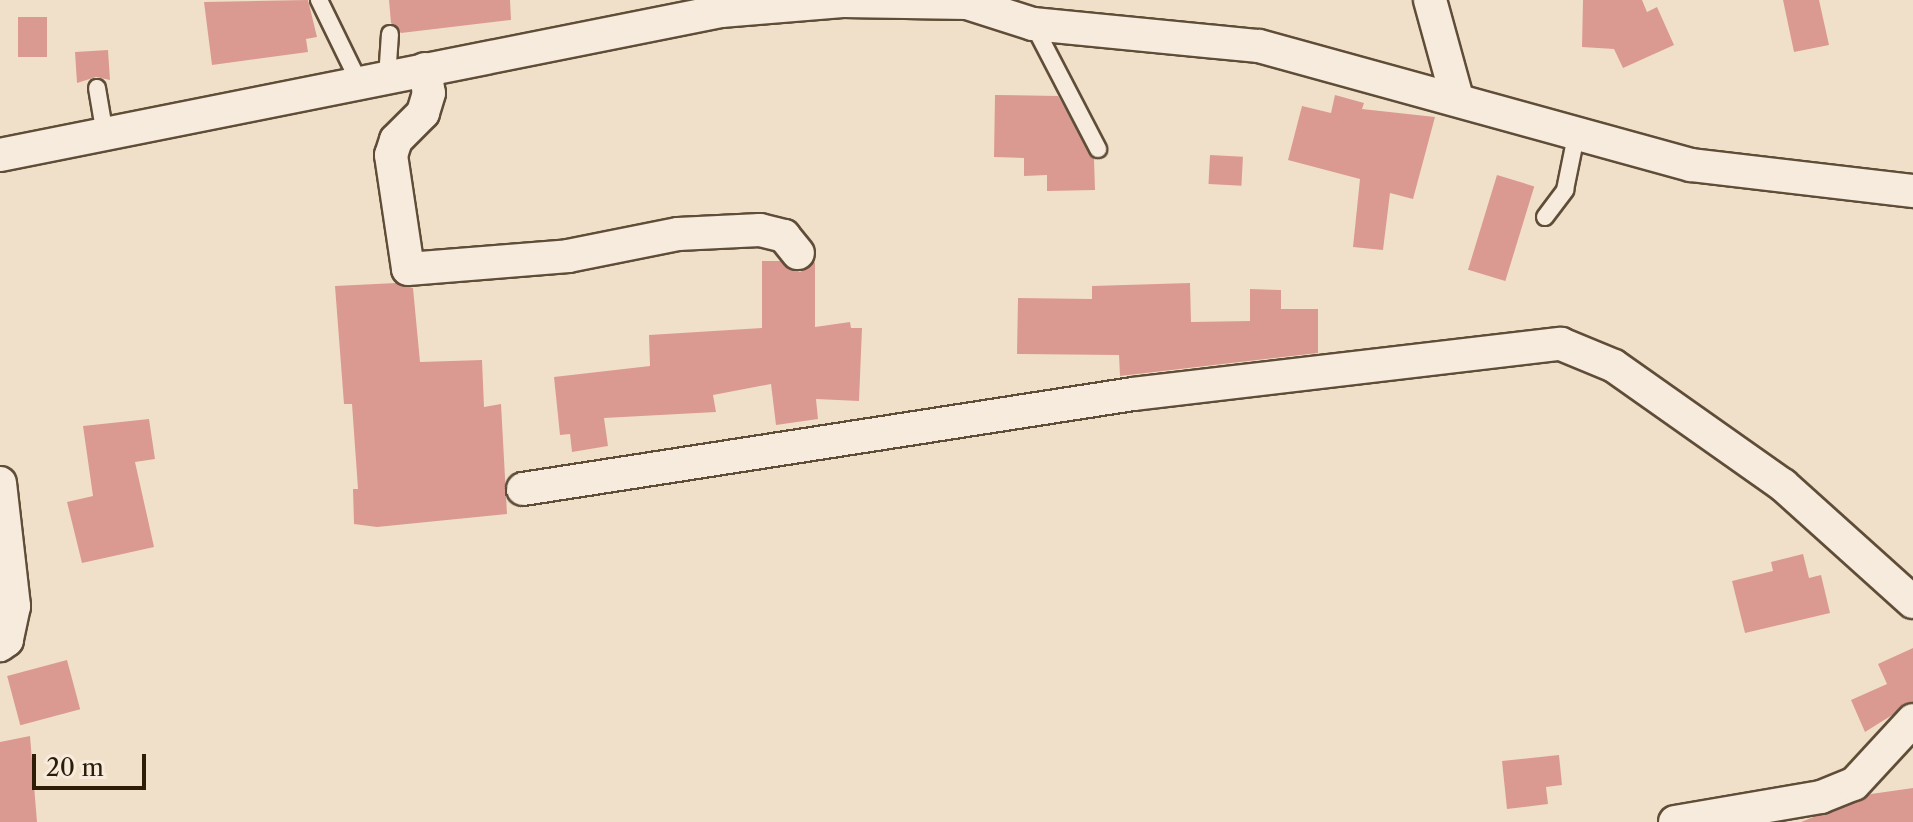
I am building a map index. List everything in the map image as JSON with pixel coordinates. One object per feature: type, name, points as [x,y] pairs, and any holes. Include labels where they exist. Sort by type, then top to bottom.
[{"type":"street","points":[[1430,0],[1457,98]]},
{"type":"street","points":[[0,155],[721,11],[843,1],[967,3],[1033,24],[1247,44],[1457,98],[1576,136],[1691,165],[1913,191]]},
{"type":"street","points":[[425,69],[429,93],[423,113],[396,140],[391,155],[408,269],[568,256],[678,234],[760,230],[784,236],[798,253]]},
{"type":"street","points":[[523,489],[1133,394],[1561,344],[1614,366],[1783,485],[1913,602]]},
{"type":"street","points":[[0,483],[14,606],[7,640],[0,645]]},
{"type":"street","points":[[1675,822],[1821,797],[1854,784],[1913,720]]},
{"type":"lane","points":[[319,0],[374,81]]},
{"type":"lane","points":[[1033,24],[1098,149]]},
{"type":"lane","points":[[374,81],[390,34]]},
{"type":"lane","points":[[97,88],[105,135]]},
{"type":"lane","points":[[1545,217],[1565,190],[1576,136]]},
{"type":"building","points":[[308,0],[317,37],[306,39],[308,52],[212,65],[204,2]]},
{"type":"building","points":[[389,0],[510,0],[511,20],[401,33],[391,23]]},
{"type":"building","points":[[1583,0],[1642,0],[1647,12],[1657,7],[1674,45],[1623,68],[1614,49],[1582,47]]},
{"type":"building","points":[[1783,0],[1819,0],[1829,45],[1794,52]]},
{"type":"building","points":[[18,17],[47,17],[47,57],[18,57]]},
{"type":"building","points":[[108,50],[110,80],[96,77],[77,83],[75,52]]},
{"type":"building","points":[[995,95],[1058,96],[1094,159],[1095,190],[1047,191],[1047,175],[1024,176],[1024,158],[994,157]]},
{"type":"building","points":[[1335,95],[1364,103],[1362,109],[1435,117],[1413,199],[1390,193],[1383,250],[1353,247],[1360,179],[1288,160],[1302,106],[1331,113]]},
{"type":"building","points":[[1210,155],[1243,157],[1241,186],[1208,184]]},
{"type":"building","points":[[1497,175],[1534,186],[1505,281],[1468,270]]},
{"type":"building","points":[[762,261],[780,261],[800,272],[815,262],[815,327],[850,322],[851,328],[862,328],[859,401],[816,399],[818,419],[776,425],[771,384],[713,395],[716,412],[604,418],[608,446],[572,452],[570,434],[560,435],[554,377],[650,366],[649,335],[762,328]]},
{"type":"building","points":[[396,283],[413,288],[420,362],[482,360],[484,407],[501,404],[507,514],[377,527],[354,524],[353,489],[358,489],[352,404],[344,404],[335,286]]},
{"type":"building","points":[[1190,283],[1191,322],[1250,321],[1250,289],[1281,290],[1281,309],[1318,309],[1318,353],[1120,376],[1119,355],[1017,354],[1018,298],[1092,299],[1092,286]]},
{"type":"building","points":[[149,419],[155,459],[135,462],[154,547],[82,563],[67,502],[93,496],[83,426]]},
{"type":"building","points":[[1803,554],[1809,578],[1821,575],[1830,613],[1745,633],[1732,581],[1773,571],[1771,562]]},
{"type":"building","points":[[1913,648],[1913,702],[1865,732],[1851,700],[1887,684],[1878,664]]},
{"type":"building","points":[[67,660],[80,709],[20,725],[7,676]]},
{"type":"building","points":[[30,736],[37,822],[0,822],[0,742]]},
{"type":"building","points":[[1559,755],[1562,785],[1546,787],[1548,804],[1507,809],[1502,761]]},
{"type":"building","points":[[1913,788],[1913,822],[1801,822],[1871,794]]}]
